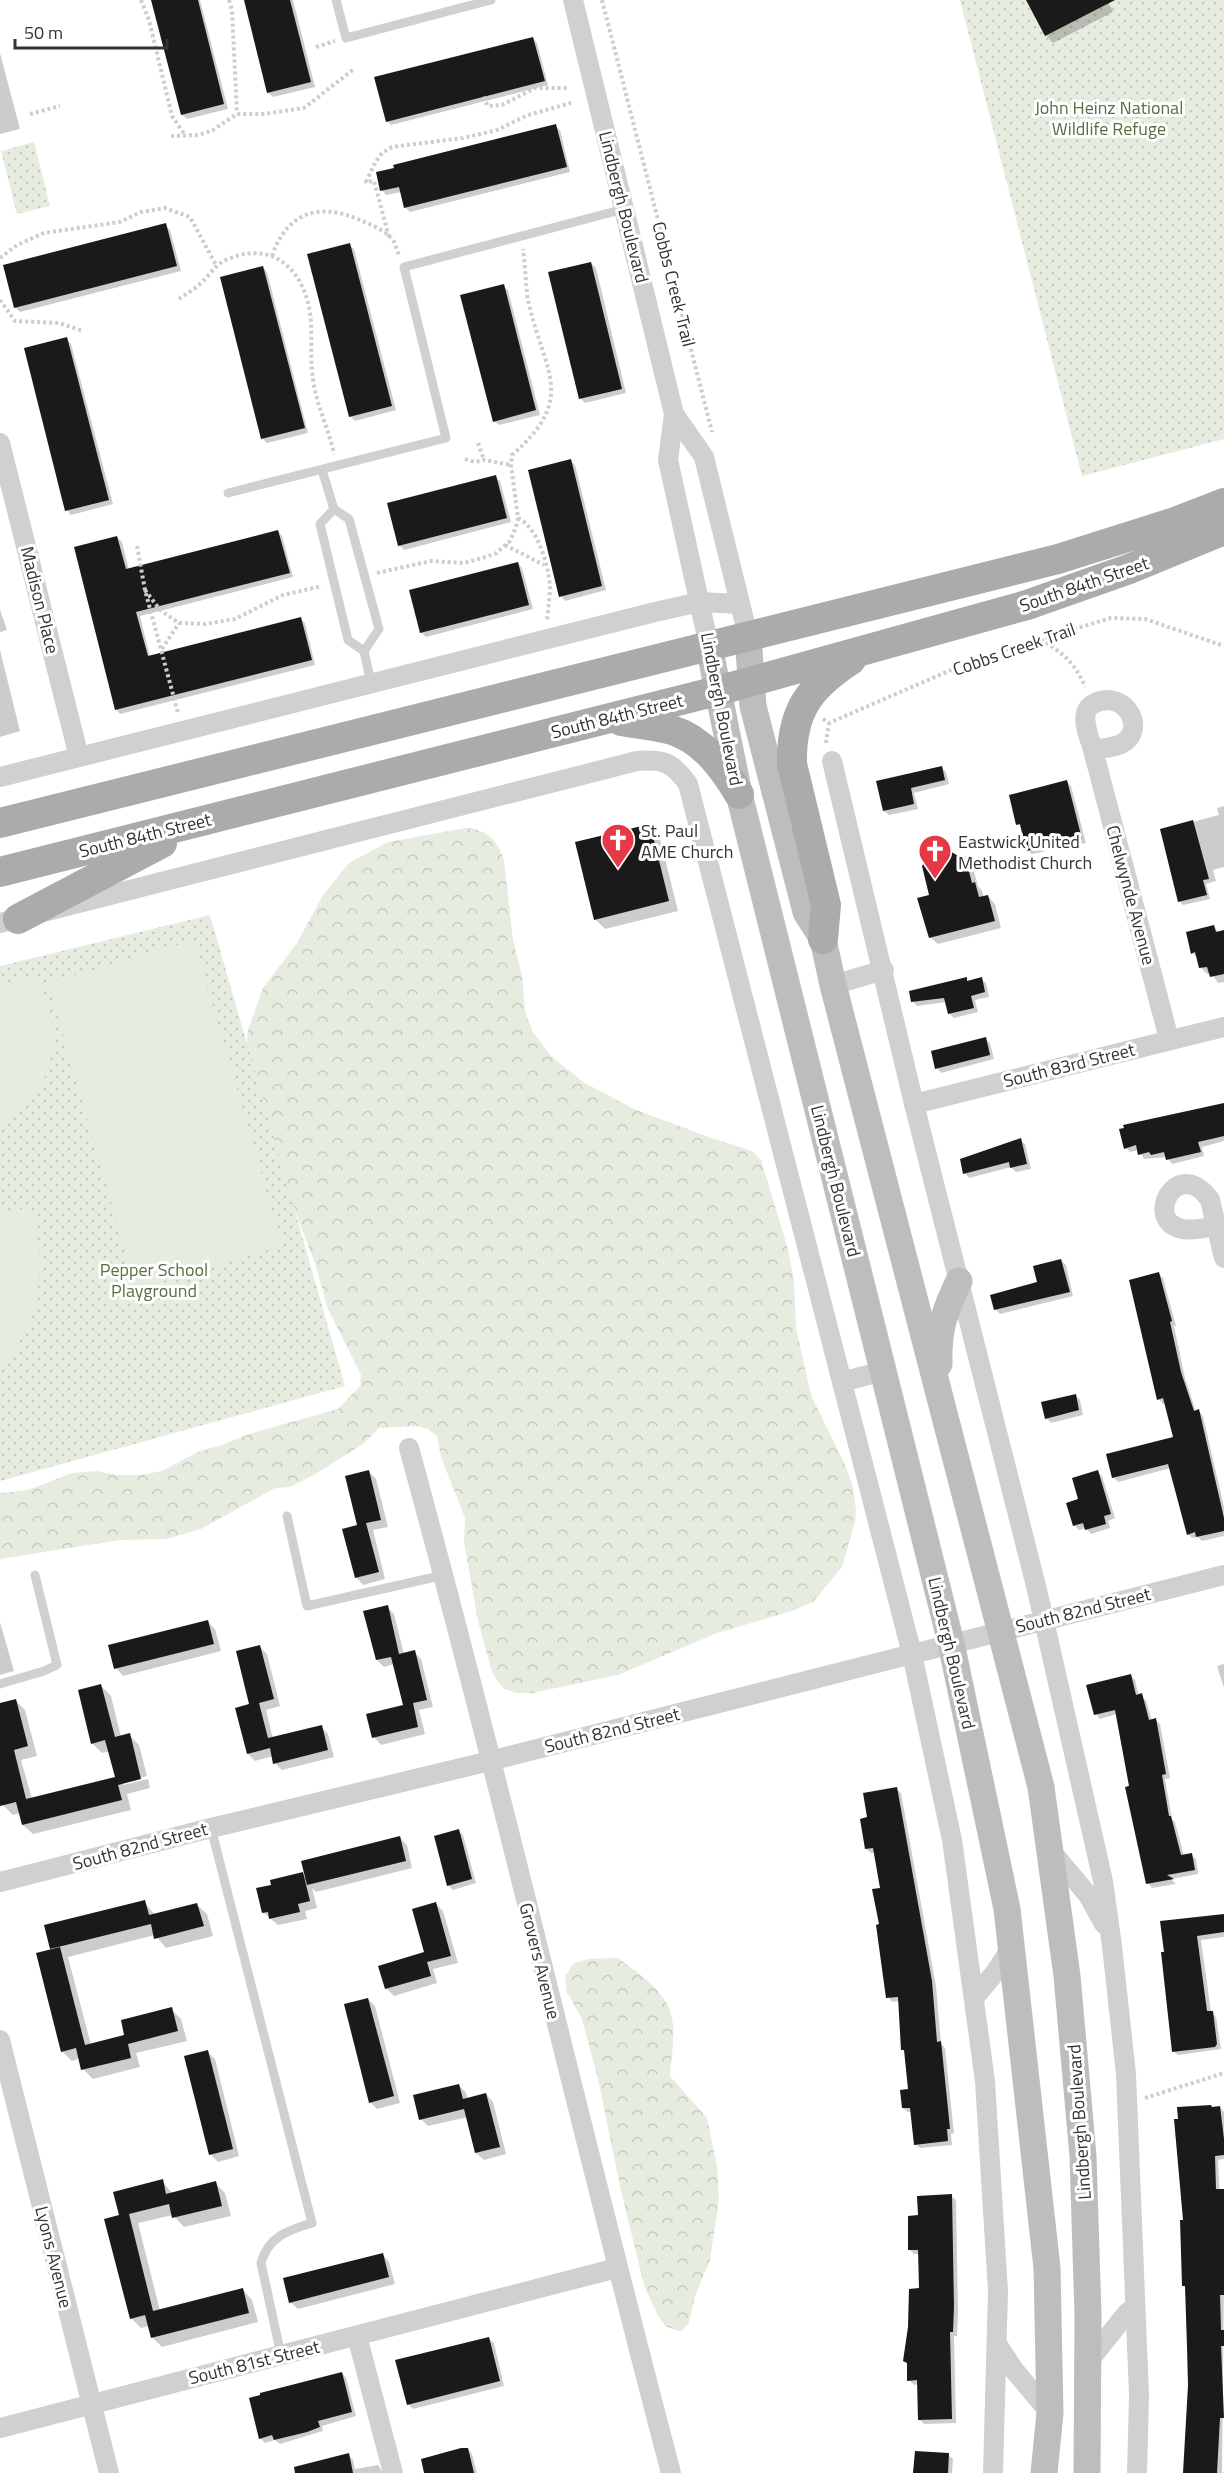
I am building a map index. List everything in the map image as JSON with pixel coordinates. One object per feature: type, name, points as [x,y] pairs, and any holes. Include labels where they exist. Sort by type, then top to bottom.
[{"type":"main road","name":"South 84th Street","points":[[0,823],[1058,559],[1114,543],[1224,503]]},
{"type":"main road","name":"South 84th Street","points":[[0,872],[717,691],[1027,605],[1129,569],[1224,530]]},
{"type":"main road","name":"Lindbergh Boulevard","points":[[748,636],[753,706],[806,912],[823,939],[999,1631],[1041,1787],[1067,1976],[1083,2156],[1088,2362],[1087,2473]]},
{"type":"main road","name":"Lindbergh Boulevard","points":[[709,646],[739,794],[951,1643],[1007,1909],[1047,2268],[1050,2413],[1044,2473]]},
{"type":"main road","points":[[823,939],[826,905],[792,764],[794,729],[803,706],[820,683],[868,649]]},
{"type":"main road","points":[[606,719],[660,727],[682,735],[705,750],[728,776],[739,794]]},
{"type":"main road","points":[[9,921],[206,820]]},
{"type":"main road","points":[[940,1401],[938,1338],[944,1313],[959,1281]]},
{"type":"street","name":"Lindbergh Boulevard","points":[[573,0],[674,414],[668,460],[709,646]]},
{"type":"street","name":"Lindbergh Boulevard","points":[[674,414],[704,457],[748,636]]},
{"type":"street","name":"Madison Place","points":[[0,442],[79,757]]},
{"type":"street","points":[[0,777],[700,602],[740,604]]},
{"type":"street","points":[[1091,705],[1112,699],[1128,710],[1133,721],[1132,732],[1128,740],[1093,750]]},
{"type":"street","name":"Chelwynde Avenue","points":[[1091,705],[1086,711],[1086,722],[1169,1040]]},
{"type":"street","points":[[9,921],[637,761],[655,760],[668,763],[688,784],[912,1654],[952,1840],[985,2081],[998,2291],[993,2473]]},
{"type":"street","points":[[832,761],[1043,1620],[1103,1881],[1112,1946],[1127,2104],[1139,2395],[1137,2473]]},
{"type":"street","points":[[833,985],[884,970]]},
{"type":"street","name":"South 83rd Street","points":[[915,1104],[1224,1027]]},
{"type":"street","points":[[1216,1225],[1224,1258]]},
{"type":"street","points":[[842,1382],[883,1371]]},
{"type":"street","name":"Grovers Avenue","points":[[409,1448],[444,1575],[616,2268],[671,2473]]},
{"type":"street","name":"South 82nd Street","points":[[0,1882],[211,1828],[490,1761],[1224,1575]]},
{"type":"street","points":[[1049,1848],[1088,1894],[1112,1946]]},
{"type":"street","points":[[974,1998],[1012,1947]]},
{"type":"street","name":"Lyons Avenue","points":[[0,2040],[109,2473]]},
{"type":"street","name":"South 81st Street","points":[[0,2428],[616,2268]]},
{"type":"street","points":[[1088,2362],[1127,2313],[1135,2307]]},
{"type":"street","points":[[357,2336],[393,2473]]},
{"type":"street","points":[[997,2344],[1014,2370],[1050,2413]]},
{"type":"lane","points":[[336,0],[346,38],[491,0]]},
{"type":"lane","points":[[228,493],[446,438],[404,267],[624,209]]},
{"type":"lane","points":[[322,470],[334,509],[349,519],[379,629],[364,651]]},
{"type":"lane","points":[[334,509],[320,524],[348,640],[364,651],[372,683]]},
{"type":"lane","points":[[287,1516],[307,1606],[444,1575]]},
{"type":"lane","points":[[0,1684],[57,1665],[35,1575]]},
{"type":"lane","points":[[211,1828],[312,2223],[286,2231],[273,2241],[264,2252],[261,2263],[281,2355]]},
{"type":"path","points":[[141,0],[149,20],[172,116],[186,135]]},
{"type":"path","points":[[229,0],[232,10],[237,114]]},
{"type":"path","name":"Cobbs Creek Trail","points":[[602,0],[714,441]]},
{"type":"path","points":[[171,136],[199,135],[213,130],[237,114],[264,114],[304,108],[354,69]]},
{"type":"path","points":[[483,97],[488,106],[502,105],[536,88],[568,88]]},
{"type":"path","points":[[389,237],[374,181],[366,182],[367,175],[382,153],[392,147],[463,138],[497,130],[528,116],[572,103]]},
{"type":"path","points":[[30,114],[60,106]]},
{"type":"path","points":[[0,258],[17,245],[44,233],[120,222],[141,212],[165,208],[190,217],[216,266]]},
{"type":"path","points":[[272,256],[277,241],[295,223],[308,213],[322,209],[344,213],[365,222],[394,240],[404,267]]},
{"type":"path","points":[[178,299],[200,284],[216,266],[248,253],[272,256],[294,271],[304,289],[311,323],[310,353],[313,380],[317,402],[330,435]]},
{"type":"path","points":[[391,570],[431,561],[464,563],[495,554],[510,541],[518,518],[511,465],[512,455],[530,440],[540,426],[548,407],[551,385],[549,369],[529,307],[525,265]]},
{"type":"path","points":[[0,300],[15,321],[59,322],[83,331]]},
{"type":"path","points":[[478,443],[484,460]]},
{"type":"path","points":[[465,459],[511,465]]},
{"type":"path","points":[[518,518],[526,522],[538,540],[550,585],[547,621]]},
{"type":"path","points":[[505,545],[545,566]]},
{"type":"path","points":[[137,546],[178,714]]},
{"type":"path","points":[[146,590],[160,610],[179,622],[205,624],[235,619],[283,595],[308,589]]},
{"type":"path","name":"Cobbs Creek Trail","points":[[821,717],[829,723],[981,657],[1098,620],[1134,617],[1160,623],[1224,646]]},
{"type":"path","points":[[161,650],[179,622]]},
{"type":"path","points":[[1040,639],[1061,653],[1078,670],[1091,705]]},
{"type":"path","points":[[1127,2104],[1224,2073]]},
{"type":"green space","name":"John Heinz National Wildlife Refuge","points":[[960,0],[1224,0],[1224,439],[1082,476]]},
{"type":"green space","points":[[34,142],[50,206],[17,214],[1,151]]},
{"type":"green space","points":[[466,828],[486,834],[495,842],[502,854],[513,940],[522,976],[525,1012],[533,1032],[551,1056],[583,1082],[634,1109],[753,1152],[761,1160],[788,1249],[794,1282],[796,1328],[811,1395],[845,1465],[853,1487],[856,1510],[855,1522],[842,1567],[813,1602],[792,1611],[717,1633],[618,1675],[532,1693],[517,1693],[505,1689],[492,1672],[478,1621],[464,1542],[465,1518],[441,1457],[437,1436],[428,1429],[417,1426],[379,1428],[363,1444],[314,1475],[290,1487],[275,1488],[201,1529],[166,1539],[119,1540],[0,1559],[0,1493],[28,1490],[72,1473],[96,1471],[117,1475],[140,1475],[162,1471],[200,1451],[252,1433],[338,1409],[360,1386],[361,1375],[327,1307],[316,1266],[288,1193],[246,1051],[248,1030],[263,988],[297,943],[323,895],[349,863],[388,842]]},
{"type":"green space","name":"Pepper School Playground","points":[[210,915],[345,1386],[0,1481],[0,966]]},
{"type":"green space","points":[[194,940],[282,1246],[136,1289],[48,983]]},
{"type":"green space","points":[[35,976],[45,997],[51,1018],[53,1039],[51,1059],[34,1097],[19,1113],[0,1127],[0,984]]},
{"type":"green space","points":[[31,1207],[39,1249],[38,1291],[25,1331],[14,1350],[0,1367],[0,1214]]},
{"type":"green space","points":[[618,1958],[648,1981],[661,1995],[670,2011],[673,2044],[670,2076],[707,2118],[717,2166],[719,2198],[710,2260],[695,2296],[689,2323],[681,2332],[665,2326],[644,2285],[621,2191],[598,2079],[582,2019],[567,1992],[565,1976],[573,1964],[587,1959]]},
{"type":"building","points":[[151,0],[198,0],[224,104],[181,115]]},
{"type":"building","points":[[244,0],[290,0],[311,82],[267,93]]},
{"type":"building","points":[[1026,0],[1115,0],[1045,36]]},
{"type":"building","points":[[533,37],[545,81],[386,122],[374,77]]},
{"type":"building","points":[[556,124],[567,167],[404,208],[399,187],[380,191],[376,172],[394,168],[393,165]]},
{"type":"building","points":[[166,223],[177,266],[14,308],[3,265]]},
{"type":"building","points":[[350,243],[392,406],[349,417],[307,254]]},
{"type":"building","points":[[591,262],[622,389],[579,399],[548,272]]},
{"type":"building","points":[[263,266],[305,428],[261,439],[220,277]]},
{"type":"building","points":[[504,284],[536,410],[493,422],[460,295]]},
{"type":"building","points":[[67,337],[109,500],[65,511],[24,348]]},
{"type":"building","points":[[571,459],[602,586],[559,597],[528,470]]},
{"type":"building","points":[[496,475],[507,518],[398,546],[387,503]]},
{"type":"building","points":[[278,530],[290,573],[136,612],[148,656],[301,617],[312,660],[115,710],[74,547],[117,536],[126,569]]},
{"type":"building","points":[[518,562],[529,605],[420,633],[409,590]]},
{"type":"building","points":[[942,766],[945,780],[911,788],[914,804],[883,811],[876,781]]},
{"type":"building","points":[[1067,780],[1082,839],[1026,851],[1020,824],[1016,825],[1009,795]]},
{"type":"building","points":[[1193,820],[1209,879],[1203,880],[1207,895],[1178,902],[1160,829]]},
{"type":"building","points":[[650,824],[669,901],[594,920],[575,842]]},
{"type":"building","points":[[943,847],[960,857],[965,856],[972,883],[975,882],[979,897],[988,895],[995,921],[929,938],[917,898],[929,895],[922,866],[930,853]]},
{"type":"building","points":[[1214,925],[1216,932],[1224,930],[1224,974],[1210,977],[1207,967],[1199,968],[1195,952],[1191,954],[1186,932]]},
{"type":"building","points":[[967,977],[967,981],[982,977],[985,992],[971,996],[974,1008],[948,1014],[944,998],[911,1002],[909,991]]},
{"type":"building","points":[[986,1037],[990,1055],[935,1069],[931,1051]]},
{"type":"building","points":[[1224,1103],[1224,1136],[1198,1142],[1201,1152],[1166,1160],[1164,1152],[1138,1155],[1136,1145],[1124,1149],[1119,1129],[1124,1128],[1123,1125]]},
{"type":"building","points":[[1021,1138],[1027,1164],[1010,1168],[1009,1162],[963,1174],[960,1159]]},
{"type":"building","points":[[1061,1259],[1070,1292],[994,1310],[990,1295],[1037,1282],[1033,1266]]},
{"type":"building","points":[[1159,1272],[1172,1321],[1170,1322],[1181,1372],[1194,1411],[1199,1409],[1224,1518],[1224,1531],[1196,1537],[1195,1532],[1187,1535],[1168,1464],[1112,1478],[1106,1454],[1173,1437],[1163,1398],[1157,1400],[1129,1280]]},
{"type":"building","points":[[1076,1394],[1079,1410],[1045,1419],[1041,1402]]},
{"type":"building","points":[[369,1470],[381,1520],[366,1523],[379,1572],[355,1578],[342,1529],[357,1525],[345,1476]]},
{"type":"building","points":[[1098,1470],[1111,1514],[1104,1516],[1106,1524],[1085,1530],[1083,1523],[1073,1526],[1066,1503],[1078,1499],[1072,1478]]},
{"type":"building","points":[[388,1605],[399,1654],[415,1650],[427,1700],[413,1703],[418,1727],[372,1738],[366,1714],[403,1705],[391,1657],[376,1660],[363,1611]]},
{"type":"building","points":[[208,1620],[214,1644],[114,1669],[108,1645]]},
{"type":"building","points":[[260,1645],[274,1699],[259,1703],[268,1738],[322,1725],[328,1750],[273,1764],[270,1748],[247,1754],[235,1708],[249,1704],[236,1651]]},
{"type":"building","points":[[1131,1674],[1136,1695],[1142,1693],[1149,1720],[1156,1718],[1166,1774],[1162,1775],[1169,1816],[1171,1816],[1181,1855],[1192,1853],[1195,1870],[1167,1875],[1174,1879],[1146,1884],[1125,1787],[1129,1786],[1115,1710],[1094,1715],[1086,1685]]},
{"type":"building","points":[[101,1684],[115,1737],[130,1733],[141,1779],[118,1785],[122,1800],[22,1825],[16,1802],[0,1806],[0,1703],[16,1699],[28,1746],[14,1750],[26,1799],[115,1777],[105,1740],[91,1744],[78,1690]]},
{"type":"building","points":[[897,1787],[932,1981],[937,2042],[941,2041],[950,2129],[947,2129],[948,2141],[914,2145],[910,2108],[902,2108],[900,2090],[908,2089],[904,2050],[901,2050],[898,1997],[886,1998],[876,1925],[879,1924],[872,1889],[880,1888],[873,1848],[865,1849],[860,1819],[867,1817],[863,1793]]},
{"type":"building","points":[[459,1829],[472,1879],[447,1886],[434,1836]]},
{"type":"building","points":[[400,1836],[406,1861],[307,1885],[301,1861]]},
{"type":"building","points":[[303,1872],[310,1901],[298,1904],[300,1912],[269,1919],[268,1912],[262,1913],[256,1888],[271,1885],[270,1880]]},
{"type":"building","points":[[145,1900],[149,1915],[197,1903],[204,1926],[154,1939],[151,1924],[50,1949],[44,1925]]},
{"type":"building","points":[[436,1902],[451,1956],[427,1962],[431,1976],[385,1989],[378,1966],[424,1952],[412,1909]]},
{"type":"building","points":[[1224,1914],[1224,1932],[1197,1936],[1207,2011],[1213,2011],[1217,2044],[1215,2047],[1172,2052],[1161,1952],[1164,1952],[1160,1921]]},
{"type":"building","points":[[60,1947],[85,2045],[124,2035],[121,2020],[172,2007],[178,2031],[128,2044],[131,2058],[81,2070],[76,2048],[61,2052],[36,1953]]},
{"type":"building","points":[[368,1998],[394,2096],[369,2103],[344,2004]]},
{"type":"building","points":[[208,2050],[233,2149],[209,2155],[184,2056]]},
{"type":"building","points":[[459,2084],[463,2099],[486,2093],[500,2147],[475,2153],[464,2109],[419,2120],[413,2095]]},
{"type":"building","points":[[1211,2105],[1212,2107],[1220,2106],[1224,2139],[1224,2155],[1215,2156],[1216,2189],[1224,2189],[1224,2295],[1220,2295],[1221,2330],[1224,2330],[1224,2346],[1221,2346],[1224,2418],[1220,2418],[1217,2473],[1183,2473],[1188,2385],[1180,2220],[1183,2220],[1174,2119],[1178,2119],[1177,2107]]},
{"type":"building","points":[[163,2179],[166,2194],[216,2181],[222,2206],[172,2218],[169,2204],[129,2214],[153,2311],[243,2288],[249,2313],[151,2338],[145,2315],[130,2319],[104,2219],[119,2215],[113,2192]]},
{"type":"building","points":[[952,2194],[954,2307],[953,2332],[950,2332],[952,2419],[918,2420],[917,2380],[907,2381],[907,2363],[903,2361],[908,2327],[909,2289],[919,2288],[918,2250],[908,2250],[908,2216],[918,2215],[917,2196]]},
{"type":"building","points":[[383,2253],[389,2277],[289,2303],[283,2278]]},
{"type":"building","points":[[489,2337],[500,2381],[407,2405],[395,2360]]},
{"type":"building","points":[[342,2372],[352,2412],[318,2421],[320,2427],[307,2432],[274,2440],[272,2435],[259,2439],[249,2398],[260,2395],[260,2393]]},
{"type":"building","points":[[468,2448],[474,2473],[424,2473],[421,2459]]},
{"type":"building","points":[[915,2451],[949,2453],[948,2473],[913,2473]]},
{"type":"building","points":[[349,2453],[353,2473],[295,2473],[294,2467]]},
{"type":"place","name":"St. Paul AME Church","points":[[618,869]]},
{"type":"place","name":"Eastwick United Methodist Church","points":[[935,880]]}]
